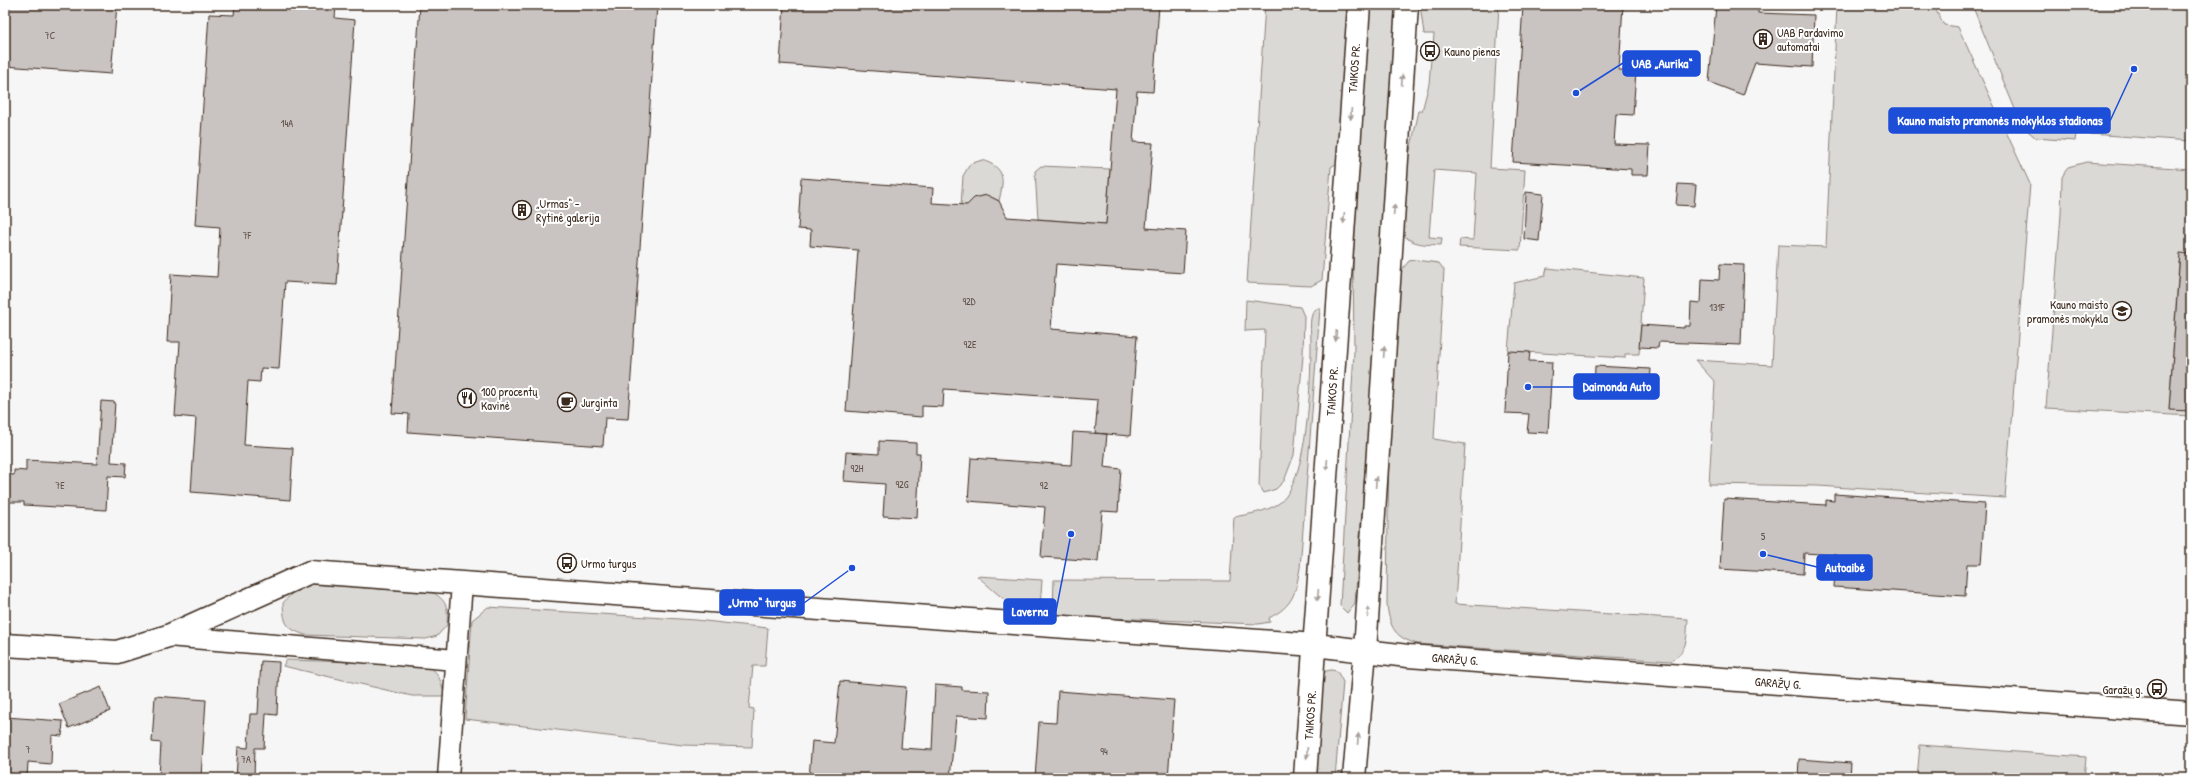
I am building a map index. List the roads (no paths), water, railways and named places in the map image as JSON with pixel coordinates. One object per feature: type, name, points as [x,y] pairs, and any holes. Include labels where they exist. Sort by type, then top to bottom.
[{"type":"street","name":"TAIKOS PR.","points":[[1305,778],[1359,5]]},
{"type":"street","points":[[1354,778],[1365,651],[1407,5]]},
{"type":"street","name":"GARAŽŲ G.","points":[[5,645],[117,652],[168,636],[310,572],[1315,645],[1432,658],[2191,713]]},
{"type":"street","points":[[448,778],[462,583]]},
{"type":"street","points":[[168,636],[456,660]]},
{"type":"place","name":"UAB Pardavimo automatai","points":[[1763,39]]},
{"type":"place","name":"Kauno pienas","points":[[1430,51]]},
{"type":"place","name":"Kauno maisto pramonės mokyklos stadionas","points":[[2134,69]]},
{"type":"place","name":"UAB „Aurika“","points":[[1576,93]]},
{"type":"place","name":"„Urmas“ - Rytinė galerija","points":[[522,210]]},
{"type":"place","name":"Kauno maisto pramonės mokykla","points":[[2122,311]]},
{"type":"place","name":"Daimonda Auto","points":[[1528,387]]},
{"type":"place","name":"100 procentų Kavinė","points":[[467,398]]},
{"type":"place","name":"Jurginta","points":[[567,402]]},
{"type":"place","name":"Laverna","points":[[1071,534]]},
{"type":"place","name":"Autoaibė","points":[[1763,554]]},
{"type":"place","name":"Urmo turgus","points":[[567,563]]},
{"type":"place","name":"„Urmo“ turgus","points":[[852,568]]},
{"type":"place","name":"Garažų g.","points":[[2157,689]]}]
